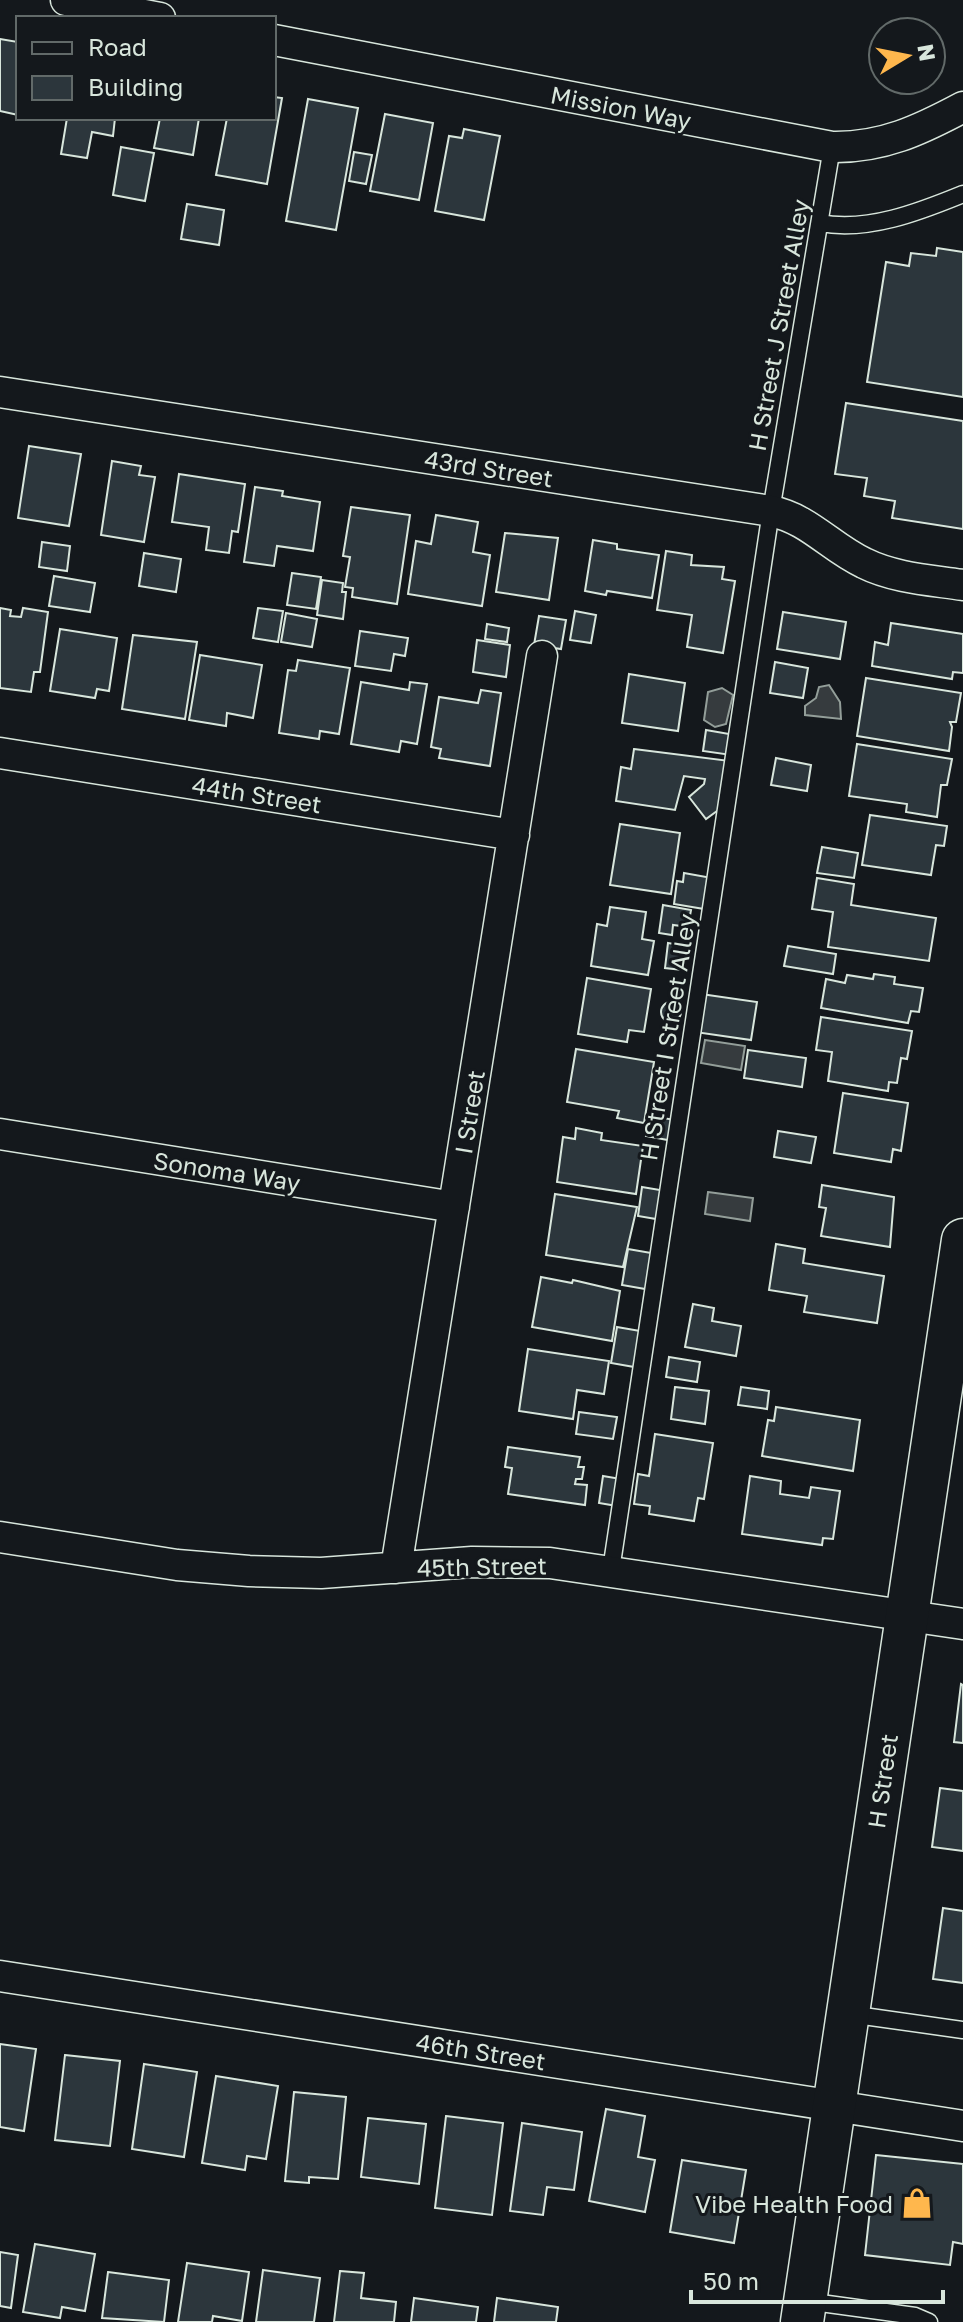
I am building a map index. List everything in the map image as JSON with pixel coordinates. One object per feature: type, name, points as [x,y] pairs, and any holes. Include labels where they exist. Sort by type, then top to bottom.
[{"type":"main road","name":"H Street","points":[[803,2312],[831,2106],[963,1240]]},
{"type":"street","points":[[66,0],[150,16]]},
{"type":"street","name":"Mission Way","points":[[276,40],[832,147],[864,146],[900,138],[963,107]]},
{"type":"street","name":"43rd Street","points":[[0,392],[771,511],[796,518],[851,557],[879,570],[963,585]]},
{"type":"street","name":"I Street","points":[[396,1568],[542,656]]},
{"type":"street","name":"44th Street","points":[[0,753],[514,835]]},
{"type":"street","name":"Sonoma Way","points":[[0,1134],[454,1207]]},
{"type":"street","name":"45th Street","points":[[0,1537],[177,1565],[249,1571],[396,1568],[472,1562],[534,1563],[611,1570],[963,1624]]},
{"type":"street","name":"46th Street","points":[[0,1976],[963,2126]]},
{"type":"lane","name":"H Street J Street Alley","points":[[771,511],[832,147]]},
{"type":"lane","points":[[820,223],[853,225],[907,215],[963,194]]},
{"type":"lane","name":"H Street I Street Alley","points":[[611,1570],[771,511]]},
{"type":"lane","points":[[847,2013],[963,2030]]},
{"type":"lane","points":[[803,2312],[915,2316],[929,2322]]},
{"type":"shaded area","points":[[829,685],[840,702],[841,719],[805,715],[805,706],[816,698],[819,687]]},
{"type":"shaded area","points":[[722,688],[733,695],[726,724],[715,727],[704,720],[708,692]]},
{"type":"shaded area","points":[[705,1040],[745,1046],[741,1070],[701,1063]]},
{"type":"shaded area","points":[[708,1192],[753,1198],[750,1221],[705,1214]]},
{"type":"building","points":[[0,39],[16,42],[16,115],[0,111]]},
{"type":"building","points":[[276,97],[282,98],[267,184],[216,175],[227,120],[276,120]]},
{"type":"building","points":[[308,99],[358,108],[336,230],[286,221]]},
{"type":"building","points":[[385,114],[433,123],[419,200],[370,191]]},
{"type":"building","points":[[67,120],[115,120],[113,136],[92,132],[87,158],[61,154]]},
{"type":"building","points":[[160,120],[199,120],[193,155],[154,148]]},
{"type":"building","points":[[464,129],[500,136],[484,220],[435,211],[449,136],[462,138]]},
{"type":"building","points":[[121,147],[154,153],[145,201],[113,195]]},
{"type":"building","points":[[354,152],[372,155],[366,184],[349,181]]},
{"type":"building","points":[[187,204],[224,210],[219,245],[181,239]]},
{"type":"building","points":[[937,248],[963,252],[963,397],[867,382],[886,262],[909,266],[911,253],[936,256]]},
{"type":"building","points":[[846,403],[963,421],[963,529],[892,518],[895,501],[864,496],[867,478],[835,474]]},
{"type":"building","points":[[29,446],[81,454],[69,526],[18,518]]},
{"type":"building","points":[[112,461],[141,466],[139,475],[155,477],[144,542],[101,535]]},
{"type":"building","points":[[179,474],[245,484],[238,532],[232,531],[229,553],[206,550],[209,527],[172,522]]},
{"type":"building","points":[[255,487],[283,491],[282,496],[320,502],[313,551],[277,546],[274,566],[244,562]]},
{"type":"building","points":[[351,507],[410,515],[397,604],[352,597],[353,588],[345,587],[350,557],[343,556]]},
{"type":"building","points":[[436,515],[478,522],[473,552],[490,555],[482,606],[408,594],[416,541],[431,544]]},
{"type":"building","points":[[505,533],[558,538],[549,600],[496,592]]},
{"type":"building","points":[[593,540],[617,544],[617,549],[659,555],[652,598],[585,591]]},
{"type":"building","points":[[42,542],[70,546],[67,571],[39,567]]},
{"type":"building","points":[[666,551],[692,555],[691,565],[724,567],[722,579],[735,581],[723,653],[687,647],[692,615],[657,610]]},
{"type":"building","points":[[144,553],[181,559],[176,592],[139,586]]},
{"type":"building","points":[[292,573],[321,577],[316,609],[287,605]]},
{"type":"building","points":[[54,576],[95,583],[90,612],[49,606]]},
{"type":"building","points":[[322,580],[343,583],[342,592],[346,592],[343,619],[317,615]]},
{"type":"building","points":[[0,608],[11,610],[10,616],[21,617],[23,608],[48,612],[40,672],[34,672],[31,692],[0,688]]},
{"type":"building","points":[[258,608],[283,611],[278,642],[253,638]]},
{"type":"building","points":[[575,611],[596,615],[591,643],[570,640]]},
{"type":"building","points":[[783,612],[846,622],[840,659],[777,649]]},
{"type":"building","points":[[286,613],[317,619],[312,647],[281,642]]},
{"type":"building","points":[[539,616],[566,620],[561,649],[534,645]]},
{"type":"building","points":[[891,623],[963,634],[963,673],[953,672],[952,679],[872,666],[875,642],[888,645]]},
{"type":"building","points":[[487,624],[509,628],[507,642],[485,639]]},
{"type":"building","points":[[60,629],[117,638],[109,691],[97,689],[95,698],[50,691]]},
{"type":"building","points":[[360,631],[408,638],[405,656],[394,654],[391,671],[355,666]]},
{"type":"building","points":[[133,635],[197,642],[185,719],[122,709]]},
{"type":"building","points":[[477,640],[510,645],[506,677],[473,672]]},
{"type":"building","points":[[200,655],[262,665],[253,718],[227,713],[226,726],[189,720]]},
{"type":"building","points":[[298,660],[350,668],[339,734],[320,731],[319,739],[279,733],[288,670],[296,671]]},
{"type":"building","points":[[775,662],[808,668],[803,698],[770,693]]},
{"type":"building","points":[[629,674],[685,683],[678,731],[622,723]]},
{"type":"building","points":[[866,678],[961,693],[956,722],[950,722],[949,751],[857,736]]},
{"type":"building","points":[[361,682],[409,690],[410,682],[427,684],[417,744],[401,741],[399,752],[351,744]]},
{"type":"building","points":[[481,690],[501,693],[490,766],[439,758],[441,749],[431,747],[439,697],[478,703]]},
{"type":"building","points":[[706,730],[735,735],[731,755],[703,751]]},
{"type":"building","points":[[857,744],[952,759],[947,785],[941,785],[937,817],[906,812],[907,804],[849,796]]},
{"type":"building","points":[[634,749],[738,762],[731,813],[717,811],[706,819],[689,797],[704,784],[705,779],[684,776],[675,810],[616,801],[621,767],[631,769]]},
{"type":"building","points":[[776,758],[811,765],[807,791],[771,785]]},
{"type":"building","points":[[870,815],[947,826],[944,846],[936,845],[931,875],[862,865]]},
{"type":"building","points":[[620,824],[680,833],[671,894],[610,885]]},
{"type":"building","points":[[822,847],[858,853],[854,878],[817,873]]},
{"type":"building","points":[[684,873],[712,878],[710,910],[674,904],[677,881],[683,882]]},
{"type":"building","points":[[817,878],[854,884],[851,905],[936,918],[929,961],[828,947],[833,912],[812,909]]},
{"type":"building","points":[[663,905],[691,910],[688,927],[673,925],[672,935],[659,933]]},
{"type":"building","points":[[610,907],[646,912],[642,939],[654,941],[648,975],[591,966],[597,924],[607,926]]},
{"type":"building","points":[[668,943],[686,946],[682,970],[665,968]]},
{"type":"building","points":[[788,946],[836,954],[833,974],[784,966]]},
{"type":"building","points":[[874,974],[895,977],[894,984],[923,988],[919,1012],[911,1011],[908,1023],[821,1008],[826,979],[845,983],[847,975],[873,979]]},
{"type":"building","points":[[587,978],[651,989],[644,1032],[629,1030],[627,1042],[578,1034]]},
{"type":"building","points":[[701,994],[757,1002],[751,1040],[695,1032]]},
{"type":"building","points":[[671,1002],[678,1005],[681,1012],[678,1019],[671,1022],[664,1019],[661,1012],[664,1005]]},
{"type":"building","points":[[821,1017],[912,1031],[907,1059],[901,1058],[897,1083],[889,1082],[888,1091],[828,1081],[832,1052],[816,1050]]},
{"type":"building","points":[[576,1049],[654,1062],[644,1123],[617,1118],[619,1111],[567,1102]]},
{"type":"building","points":[[748,1050],[806,1058],[802,1087],[744,1078]]},
{"type":"building","points":[[843,1093],[908,1103],[901,1151],[893,1149],[891,1162],[834,1153]]},
{"type":"building","points":[[649,1116],[676,1120],[673,1141],[646,1136]]},
{"type":"building","points":[[576,1128],[602,1133],[601,1140],[643,1146],[636,1194],[557,1182],[563,1137],[575,1139]]},
{"type":"building","points":[[778,1131],[816,1137],[811,1163],[774,1157]]},
{"type":"building","points":[[822,1185],[894,1197],[890,1247],[821,1236],[826,1208],[819,1207]]},
{"type":"building","points":[[642,1187],[666,1191],[662,1220],[638,1216]]},
{"type":"building","points":[[555,1194],[637,1207],[623,1267],[546,1255]]},
{"type":"building","points":[[776,1244],[805,1249],[803,1263],[884,1276],[877,1323],[804,1312],[807,1296],[769,1290]]},
{"type":"building","points":[[628,1249],[657,1254],[651,1290],[622,1285]]},
{"type":"building","points":[[541,1277],[572,1283],[573,1280],[620,1291],[612,1341],[532,1327]]},
{"type":"building","points":[[693,1304],[714,1308],[712,1321],[741,1326],[736,1356],[685,1347]]},
{"type":"building","points":[[617,1327],[646,1332],[640,1368],[611,1363]]},
{"type":"building","points":[[528,1349],[609,1361],[604,1394],[577,1390],[573,1419],[519,1411]]},
{"type":"building","points":[[669,1357],[700,1362],[697,1382],[666,1377]]},
{"type":"building","points":[[675,1387],[709,1391],[705,1424],[671,1419]]},
{"type":"building","points":[[741,1387],[769,1391],[767,1409],[738,1405]]},
{"type":"building","points":[[776,1407],[860,1420],[853,1471],[762,1456],[768,1420],[774,1421]]},
{"type":"building","points":[[579,1412],[617,1417],[613,1439],[576,1434]]},
{"type":"building","points":[[655,1434],[713,1443],[704,1499],[698,1498],[694,1521],[649,1514],[650,1506],[634,1504],[638,1474],[649,1476]]},
{"type":"building","points":[[508,1447],[580,1457],[578,1467],[584,1467],[582,1479],[576,1479],[575,1484],[587,1485],[585,1505],[508,1494],[512,1468],[505,1467]]},
{"type":"building","points":[[603,1476],[621,1479],[617,1506],[599,1503]]},
{"type":"building","points":[[750,1476],[781,1481],[780,1494],[809,1498],[811,1487],[840,1491],[833,1539],[823,1538],[822,1545],[742,1534]]},
{"type":"building","points":[[963,1685],[963,1743],[954,1742]]},
{"type":"building","points":[[940,1788],[963,1791],[963,1851],[932,1847]]},
{"type":"building","points":[[943,1908],[963,1911],[963,1983],[933,1979]]},
{"type":"building","points":[[0,2044],[36,2049],[24,2131],[0,2127]]},
{"type":"building","points":[[65,2055],[120,2061],[110,2146],[55,2140]]},
{"type":"building","points":[[144,2064],[197,2072],[184,2157],[132,2149]]},
{"type":"building","points":[[216,2076],[278,2086],[266,2159],[247,2156],[245,2170],[202,2163]]},
{"type":"building","points":[[294,2092],[346,2097],[338,2179],[309,2177],[309,2183],[285,2181]]},
{"type":"building","points":[[606,2109],[645,2116],[638,2157],[655,2160],[645,2212],[589,2201]]},
{"type":"building","points":[[446,2116],[503,2123],[492,2215],[435,2208]]},
{"type":"building","points":[[368,2118],[426,2124],[419,2184],[361,2177]]},
{"type":"building","points":[[522,2123],[582,2132],[574,2190],[547,2187],[543,2215],[510,2211]]},
{"type":"building","name":"Vibe Health Food","points":[[876,2155],[963,2164],[963,2244],[953,2242],[950,2265],[865,2255]]},
{"type":"building","points":[[682,2160],[746,2170],[734,2243],[670,2232]]},
{"type":"building","points":[[35,2244],[95,2254],[85,2311],[62,2307],[60,2318],[23,2312]]},
{"type":"building","points":[[0,2252],[18,2255],[11,2308],[0,2306]]},
{"type":"building","points":[[187,2263],[249,2272],[242,2321],[213,2316],[212,2322],[178,2322]]},
{"type":"building","points":[[263,2270],[320,2278],[314,2322],[256,2322]]},
{"type":"building","points":[[340,2271],[364,2273],[361,2298],[396,2302],[394,2322],[334,2322]]},
{"type":"building","points":[[108,2272],[169,2280],[164,2322],[102,2318]]},
{"type":"building","points":[[414,2298],[478,2307],[476,2322],[411,2322]]},
{"type":"building","points":[[497,2298],[558,2307],[556,2322],[494,2322]]},
{"type":"place","name":"Vibe Health Food","points":[[917,2203]]}]
